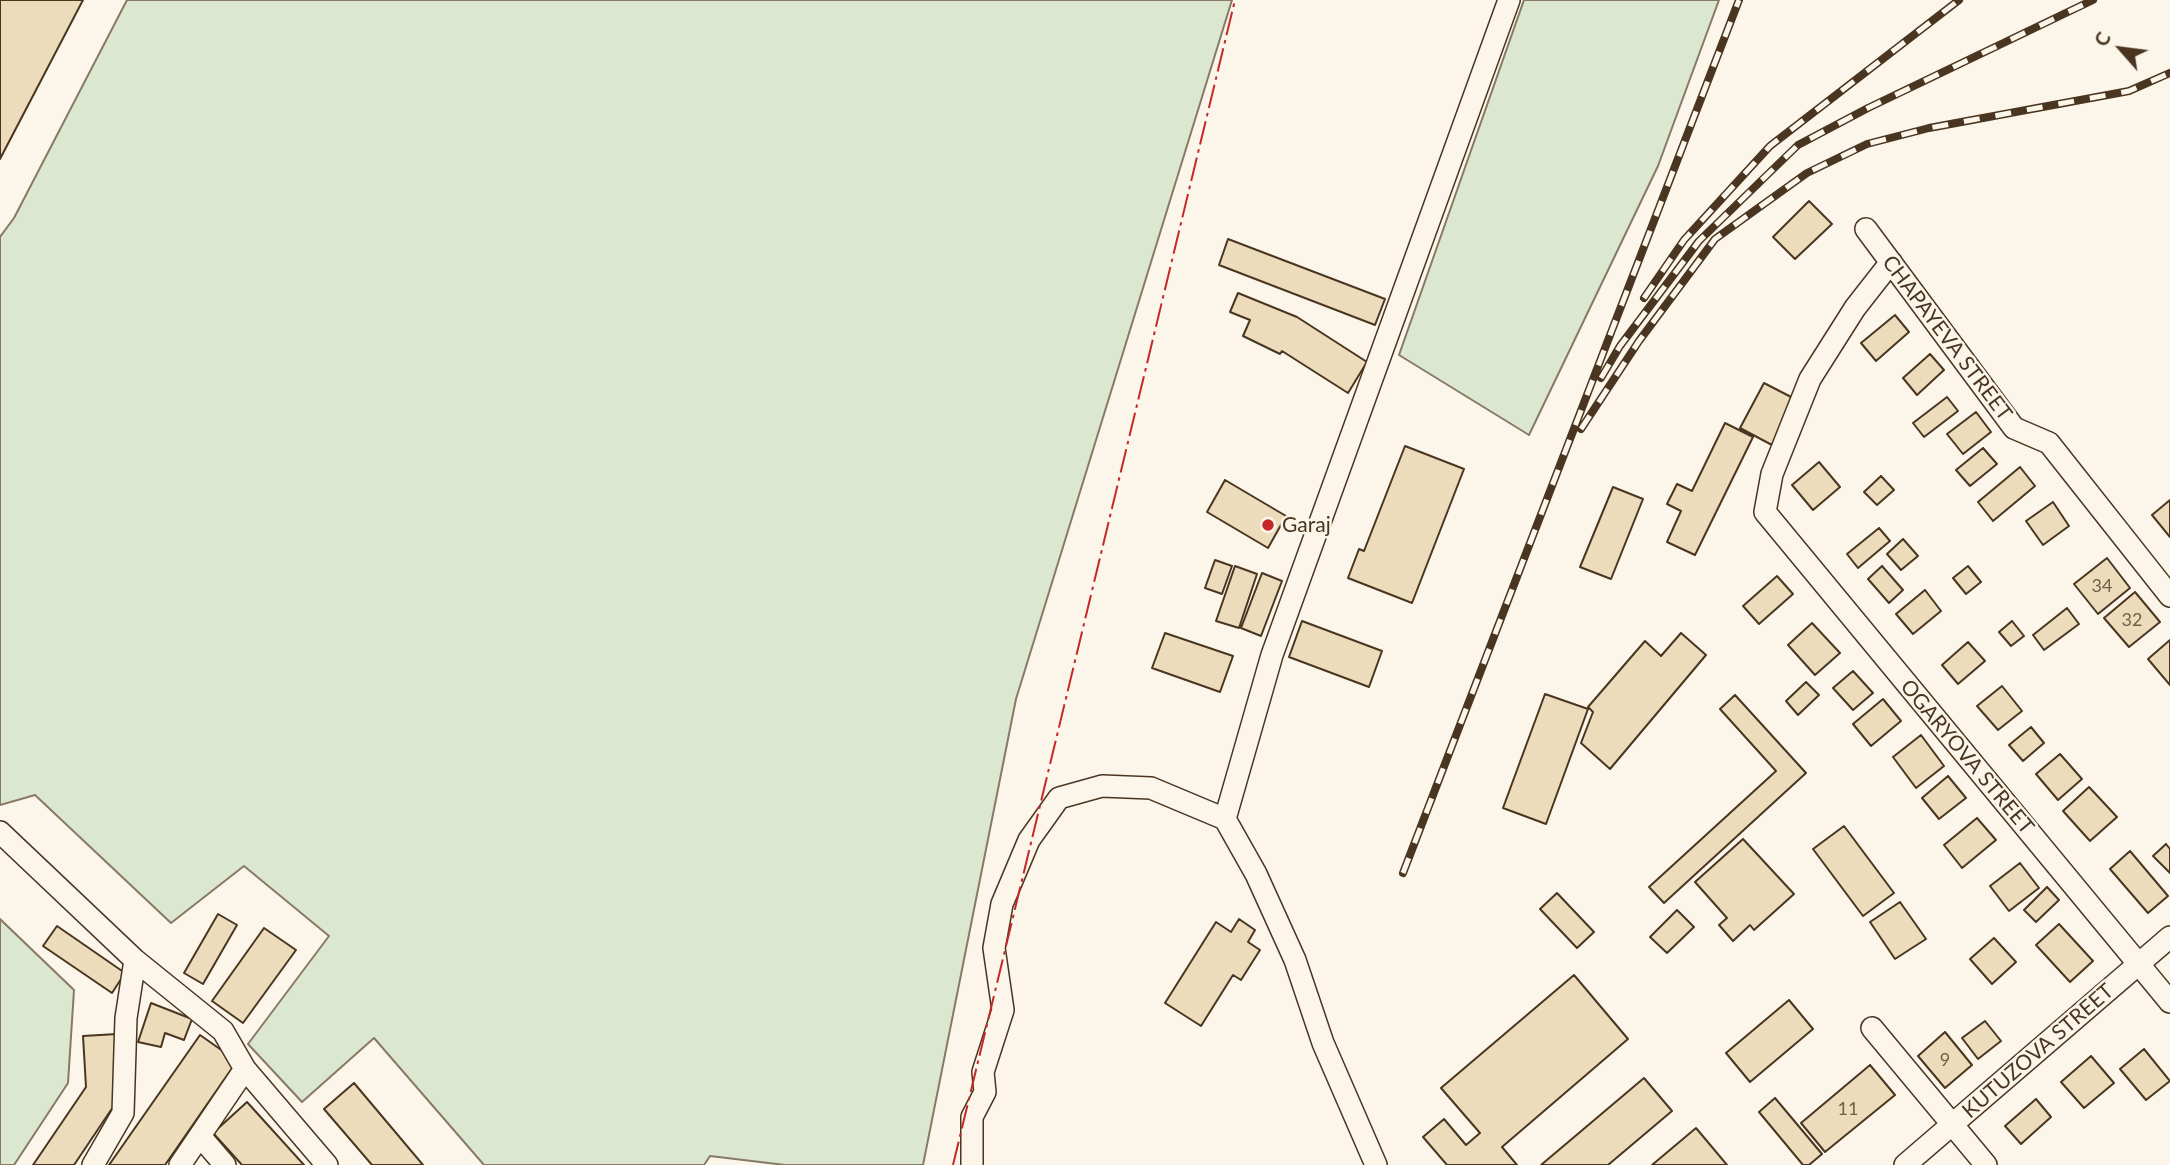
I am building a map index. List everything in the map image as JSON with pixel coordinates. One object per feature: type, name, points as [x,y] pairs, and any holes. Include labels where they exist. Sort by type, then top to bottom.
[{"type":"street","points":[[1225,819],[1272,655],[1509,0]]},
{"type":"street","name":"CHAPAYEVA STREET","points":[[1866,229],[2014,428],[2049,443],[2170,596]]},
{"type":"street","name":"OGARYOVA STREET","points":[[1891,262],[1855,307],[1810,379],[1772,474],[1765,512],[2170,1002]]},
{"type":"street","points":[[972,1165],[972,1117],[985,1092],[983,1072],[1003,1010],[995,948],[1002,904],[1037,830],[1059,799],[1102,786],[1151,788],[1225,819],[1256,874],[1295,960],[1323,1043],[1376,1165]]},
{"type":"street","points":[[0,832],[135,960],[223,1031],[245,1069],[327,1165]]},
{"type":"street","name":"KUTUZOVA STREET","points":[[1905,1165],[2170,937]]},
{"type":"street","points":[[93,1165],[123,1113],[126,1018],[135,960]]},
{"type":"street","points":[[1872,1028],[1986,1165]]},
{"type":"street","points":[[180,1165],[245,1069]]},
{"type":"street","points":[[200,1136],[225,1165]]},
{"type":"green space","points":[[127,0],[1232,0],[1016,699],[923,1165],[785,1165],[710,1156],[704,1165],[484,1165],[374,1038],[302,1102],[248,1044],[329,936],[244,866],[171,923],[35,795],[0,805],[0,237],[14,218]]},
{"type":"green space","points":[[1524,0],[1719,0],[1658,166],[1529,435],[1399,355]]},
{"type":"green space","points":[[0,919],[74,990],[68,1083],[14,1165],[0,1165]]},
{"type":"building","points":[[0,0],[83,0],[0,159]]},
{"type":"building","points":[[1809,201],[1832,224],[1795,259],[1773,237]]},
{"type":"building","points":[[1228,239],[1385,299],[1375,325],[1219,265]]},
{"type":"building","points":[[1238,293],[1297,317],[1367,362],[1348,393],[1282,351],[1280,354],[1243,336],[1250,320],[1230,312]]},
{"type":"building","points":[[1895,315],[1909,332],[1876,361],[1861,343]]},
{"type":"building","points":[[1930,354],[1944,370],[1917,395],[1903,378]]},
{"type":"building","points":[[1764,383],[1795,399],[1772,445],[1740,428]]},
{"type":"building","points":[[1947,397],[1958,411],[1924,437],[1913,423]]},
{"type":"building","points":[[1976,412],[1991,432],[1963,454],[1947,434]]},
{"type":"building","points":[[1725,423],[1753,437],[1695,555],[1667,542],[1681,511],[1667,504],[1677,484],[1692,491]]},
{"type":"building","points":[[1405,446],[1464,469],[1412,603],[1348,578],[1359,549],[1364,551]]},
{"type":"building","points":[[1983,448],[1997,464],[1970,486],[1956,470]]},
{"type":"building","points":[[1819,462],[1840,487],[1813,510],[1792,485]]},
{"type":"building","points":[[2020,467],[2035,486],[1993,521],[1978,502]]},
{"type":"building","points":[[1881,476],[1894,490],[1877,505],[1864,492]]},
{"type":"building","points":[[1225,480],[1286,516],[1268,548],[1207,512]]},
{"type":"building","points":[[1613,487],[1643,499],[1611,579],[1580,567]]},
{"type":"building","points":[[2170,500],[2170,537],[2152,515]]},
{"type":"building","points":[[2053,502],[2069,526],[2043,545],[2026,521]]},
{"type":"building","points":[[1879,528],[1890,541],[1858,568],[1847,554]]},
{"type":"building","points":[[1903,539],[1918,556],[1901,570],[1887,554]]},
{"type":"building","points":[[2107,558],[2130,588],[2098,614],[2074,584]]},
{"type":"building","points":[[1215,560],[1232,566],[1222,594],[1205,588]]},
{"type":"building","points":[[1235,566],[1257,574],[1239,628],[1216,621]]},
{"type":"building","points":[[1882,566],[1903,590],[1889,603],[1868,579]]},
{"type":"building","points":[[1968,566],[1981,582],[1966,594],[1953,578]]},
{"type":"building","points":[[1262,573],[1282,581],[1261,636],[1241,628]]},
{"type":"building","points":[[1777,576],[1793,594],[1759,624],[1743,606]]},
{"type":"building","points":[[1925,590],[1941,611],[1913,634],[1896,614]]},
{"type":"building","points":[[2135,592],[2160,622],[2129,647],[2104,618]]},
{"type":"building","points":[[2067,608],[2079,624],[2044,650],[2033,635]]},
{"type":"building","points":[[1302,621],[1382,651],[1369,687],[1289,657]]},
{"type":"building","points":[[2012,621],[2024,636],[2011,646],[1999,632]]},
{"type":"building","points":[[1812,623],[1840,653],[1815,675],[1788,645]]},
{"type":"building","points":[[1165,633],[1233,656],[1220,692],[1152,668]]},
{"type":"building","points":[[1681,633],[1706,655],[1610,769],[1581,743],[1593,712],[1588,707],[1645,641],[1661,656]]},
{"type":"building","points":[[2170,640],[2170,685],[2148,659]]},
{"type":"building","points":[[1968,642],[1985,661],[1958,684],[1942,665]]},
{"type":"building","points":[[1853,671],[1873,693],[1853,710],[1833,688]]},
{"type":"building","points":[[1806,682],[1819,695],[1798,715],[1786,701]]},
{"type":"building","points":[[2002,686],[2022,711],[1998,730],[1977,706]]},
{"type":"building","points":[[1545,694],[1588,709],[1546,824],[1503,808]]},
{"type":"building","points":[[1735,695],[1806,773],[1664,903],[1649,887],[1776,771],[1720,709]]},
{"type":"building","points":[[1883,699],[1901,721],[1871,746],[1853,724]]},
{"type":"building","points":[[2031,727],[2044,743],[2023,761],[2009,745]]},
{"type":"building","points":[[1921,735],[1944,766],[1916,788],[1893,757]]},
{"type":"building","points":[[2060,754],[2082,779],[2058,800],[2036,774]]},
{"type":"building","points":[[1948,776],[1966,798],[1939,819],[1922,798]]},
{"type":"building","points":[[2089,787],[2117,817],[2090,841],[2063,811]]},
{"type":"building","points":[[1977,818],[1996,840],[1962,868],[1944,845]]},
{"type":"building","points":[[1844,826],[1894,893],[1863,916],[1813,849]]},
{"type":"building","points":[[1743,839],[1794,894],[1754,930],[1750,925],[1733,941],[1719,925],[1727,918],[1695,882]]},
{"type":"building","points":[[2166,844],[2170,849],[2170,873],[2153,856]]},
{"type":"building","points":[[2130,851],[2168,896],[2148,913],[2110,869]]},
{"type":"building","points":[[2020,863],[2039,888],[2009,911],[1990,886]]},
{"type":"building","points":[[2047,887],[2059,900],[2036,922],[2024,910]]},
{"type":"building","points":[[1557,893],[1594,932],[1577,948],[1540,909]]},
{"type":"building","points":[[1900,902],[1926,939],[1895,959],[1870,922]]},
{"type":"building","points":[[1677,910],[1694,927],[1667,953],[1650,937]]},
{"type":"building","points":[[218,914],[237,925],[203,984],[184,973]]},
{"type":"building","points":[[1239,919],[1255,930],[1248,942],[1260,950],[1241,980],[1233,975],[1201,1026],[1165,1003],[1216,922],[1231,932]]},
{"type":"building","points":[[2059,924],[2093,961],[2070,982],[2036,945]]},
{"type":"building","points":[[57,926],[125,973],[112,993],[43,946]]},
{"type":"building","points":[[264,928],[296,950],[243,1023],[212,1001]]},
{"type":"building","points":[[1994,938],[2016,962],[1992,984],[1970,959]]},
{"type":"building","points":[[1574,975],[1628,1039],[1502,1147],[1517,1165],[1447,1165],[1423,1137],[1444,1119],[1466,1145],[1480,1133],[1441,1088]]},
{"type":"building","points":[[1789,1000],[1813,1029],[1750,1082],[1726,1053]]},
{"type":"building","points":[[151,1003],[192,1019],[184,1040],[165,1033],[161,1047],[138,1042]]},
{"type":"building","points":[[1985,1021],[2001,1041],[1978,1059],[1962,1038]]},
{"type":"building","points":[[1945,1032],[1972,1065],[1945,1088],[1918,1056]]},
{"type":"building","points":[[117,1034],[115,1104],[74,1165],[33,1165],[86,1087],[83,1036]]},
{"type":"building","points":[[200,1035],[237,1061],[165,1165],[109,1165]]},
{"type":"building","points":[[2144,1049],[2170,1081],[2146,1100],[2120,1069]]},
{"type":"building","points":[[2091,1056],[2114,1083],[2084,1108],[2061,1082]]},
{"type":"building","points":[[1870,1065],[1895,1095],[1825,1152],[1801,1123]]},
{"type":"building","points":[[1644,1078],[1672,1111],[1608,1165],[1541,1165]]},
{"type":"building","points":[[354,1083],[423,1165],[372,1165],[324,1109]]},
{"type":"building","points":[[1775,1098],[1822,1154],[1809,1165],[1803,1165],[1759,1112]]},
{"type":"building","points":[[2036,1099],[2051,1117],[2021,1144],[2005,1126]]},
{"type":"building","points":[[247,1102],[304,1165],[242,1165],[213,1133]]},
{"type":"building","points":[[1696,1128],[1727,1165],[1652,1165]]},
{"type":"railway","points":[[1403,873],[1739,0]]},
{"type":"railway","points":[[1644,298],[1684,240],[1770,146],[1959,0]]},
{"type":"railway","points":[[1601,378],[1620,346],[1699,241],[1798,145],[1868,108],[2093,0]]},
{"type":"railway","points":[[1581,429],[1639,341],[1715,239],[1807,173],[1867,144],[1929,128],[2129,91],[2170,73]]},
{"type":"power","points":[[953,1165],[1235,0]]},
{"type":"place","name":"Garaj","points":[[1268,525]]}]
